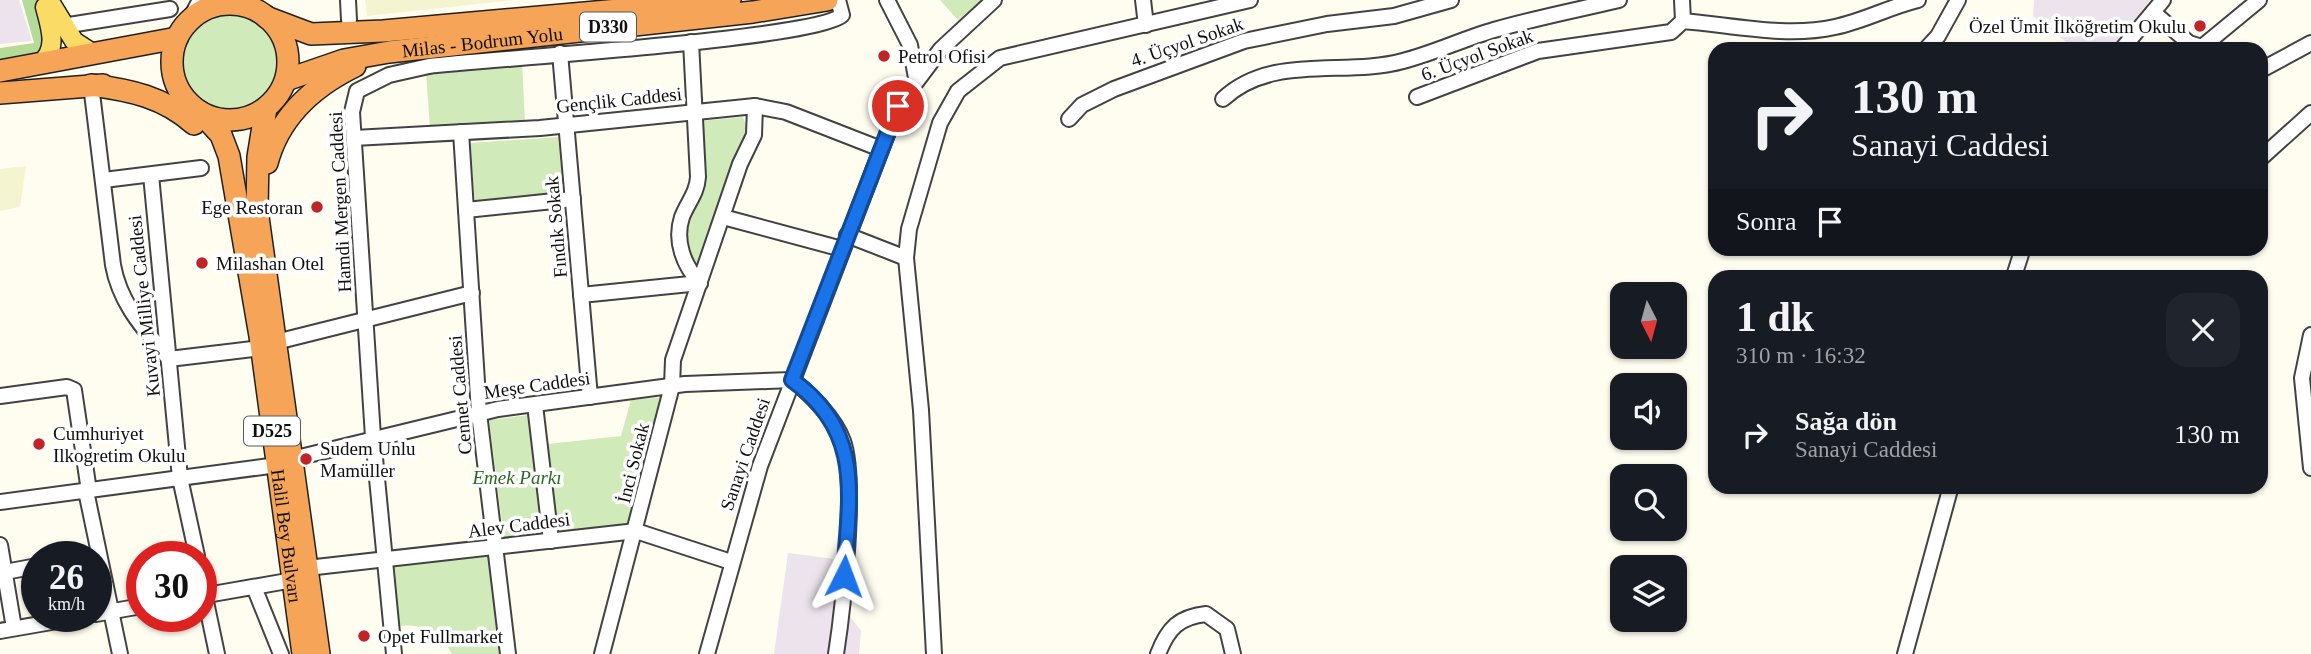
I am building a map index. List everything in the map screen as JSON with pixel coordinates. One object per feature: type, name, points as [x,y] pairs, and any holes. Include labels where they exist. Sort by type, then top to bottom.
[{"type":"highway","name":"Milas - Bodrum Yolu","points":[[266,17],[311,34],[383,31],[730,0]]},
{"type":"highway","name":"Milas - Bodrum Yolu","points":[[389,52],[504,37],[694,19],[827,0]]},
{"type":"highway","points":[[0,71],[94,54],[183,30],[213,7],[230,2],[251,8],[266,17],[278,29],[286,45],[289,62],[286,80],[266,108],[251,117],[234,120],[217,119],[160,90],[131,84],[0,93]]},
{"type":"highway","points":[[183,30],[173,71],[194,107]]},
{"type":"highway","points":[[286,80],[335,62],[389,52]]},
{"type":"highway","points":[[247,209],[272,148],[295,109],[328,80],[389,52]]},
{"type":"highway","points":[[91,85],[145,95],[169,104],[190,120],[210,139],[247,209]]},
{"type":"highway","name":"D525","points":[[194,107],[221,135],[247,209]]},
{"type":"highway","name":"D525","points":[[247,209],[266,108]]},
{"type":"highway","name":"Halil Bey Bulvarı","points":[[247,209],[269,345],[300,574],[319,654]]},
{"type":"highway","name":"Halil Bey Bulvarı","points":[[300,574],[303,654]]},
{"type":"main road","points":[[46,0],[74,41],[94,54]]},
{"type":"main road","points":[[40,64],[48,58],[52,40],[46,0]]},
{"type":"street","points":[[183,30],[201,0]]},
{"type":"street","points":[[348,0],[349,20]]},
{"type":"street","name":"Hamdi Mergen Caddesi","points":[[394,654],[373,438],[354,138],[354,97],[362,86],[373,80],[429,66],[691,42],[831,23],[842,15],[838,0]]},
{"type":"street","points":[[887,0],[910,45],[916,78]]},
{"type":"street","name":"Sanayi Caddesi","points":[[706,654],[760,466],[898,106],[916,78],[956,33],[994,0]]},
{"type":"street","points":[[1143,0],[1146,24]]},
{"type":"street","points":[[934,654],[927,494],[906,258],[913,210],[935,136],[952,99],[1000,58],[1250,0]]},
{"type":"street","name":"4. Üçyol Sokak","points":[[1069,119],[1082,105],[1114,89],[1244,41],[1316,25],[1394,16],[1451,0]]},
{"type":"street","points":[[1223,99],[1239,86],[1274,74],[1315,66],[1369,66],[1401,62],[1496,29],[1619,0]]},
{"type":"street","points":[[1682,0],[1683,21]]},
{"type":"street","name":"6. Üçyol Sokak","points":[[1417,97],[1538,51],[1671,32],[1683,21],[1788,30],[1824,30],[1918,0]]},
{"type":"street","points":[[1932,42],[1958,0]]},
{"type":"street","points":[[2128,42],[2163,0]]},
{"type":"street","points":[[2208,42],[2259,0]]},
{"type":"street","points":[[63,26],[170,9]]},
{"type":"street","points":[[2153,12],[2188,42]]},
{"type":"street","points":[[691,42],[698,183],[680,231],[685,267],[700,283]]},
{"type":"street","points":[[2268,66],[2311,43]]},
{"type":"street","name":"Fındık Sokak","points":[[560,53],[590,397]]},
{"type":"street","points":[[91,85],[113,265],[119,292],[136,320],[169,359],[269,345],[471,293]]},
{"type":"street","name":"Gençlik Caddesi","points":[[354,138],[566,125],[755,106],[786,112],[881,149]]},
{"type":"street","name":"İnci Sokak","points":[[602,654],[672,386],[673,360],[740,164],[754,135],[755,106]]},
{"type":"street","points":[[2268,152],[2311,113]]},
{"type":"street","name":"Cennet Caddesi","points":[[461,132],[480,413],[508,654]]},
{"type":"street","points":[[104,180],[201,168]]},
{"type":"street","name":"Kuvayi Milliye Caddesi","points":[[151,175],[180,478],[194,541]]},
{"type":"street","points":[[466,210],[573,199]]},
{"type":"street","points":[[723,217],[842,249]]},
{"type":"street","points":[[847,235],[906,258]]},
{"type":"street","points":[[581,295],[700,283]]},
{"type":"street","points":[[2311,335],[2302,378],[2311,468]]},
{"type":"street","points":[[792,380],[838,429],[846,455],[845,562],[836,654]]},
{"type":"street","name":"Meşe Caddesi","points":[[0,502],[284,462],[480,413],[672,386],[792,380]]},
{"type":"street","points":[[0,396],[67,387],[74,390],[95,541]]},
{"type":"street","points":[[535,405],[551,541]]},
{"type":"street","points":[[1905,654],[1949,494]]},
{"type":"street","name":"Alev Caddesi","points":[[217,594],[254,587],[300,574],[384,559],[636,531],[731,562]]},
{"type":"street","points":[[0,545],[5,572],[7,630]]},
{"type":"street","points":[[5,572],[21,569]]},
{"type":"street","name":"Halil Bey Bulvarı","points":[[254,587],[281,654]]},
{"type":"street","points":[[1158,654],[1164,638],[1177,621],[1206,614],[1227,629],[1233,654]]},
{"type":"street","points":[[111,632],[120,654]]},
{"type":"street","points":[[212,632],[217,654]]},
{"type":"shaded area","points":[[0,0],[19,0],[32,41],[0,44]]},
{"type":"shaded area","points":[[2034,0],[2150,0],[2118,42],[2066,42],[2033,16]]},
{"type":"shaded area","points":[[788,553],[835,559],[833,594],[861,631],[859,654],[774,654]]},
{"type":"green space","points":[[22,0],[38,0],[49,43],[39,60],[0,64],[0,48],[34,43]]},
{"type":"green space","points":[[365,0],[514,0],[367,16]]},
{"type":"green space","points":[[940,0],[982,0],[958,20]]},
{"type":"green space","points":[[231,13],[259,21],[273,35],[281,63],[273,91],[259,105],[231,113],[203,105],[189,91],[181,63],[189,35],[203,21]]},
{"type":"green space","points":[[522,62],[525,122],[430,128],[426,72]]},
{"type":"green space","points":[[743,117],[748,131],[698,265],[689,263],[686,223],[701,191],[700,121]]},
{"type":"green space","points":[[558,137],[564,193],[475,203],[470,143]]},
{"type":"green space","points":[[26,166],[20,207],[0,211],[0,169]]},
{"type":"green space","points":[[665,397],[632,523],[557,532],[548,444],[621,436],[631,400]]},
{"type":"green space","name":"Emek Parkı","points":[[530,415],[544,534],[504,539],[489,420]]},
{"type":"green space","points":[[488,556],[501,654],[452,654],[442,640],[430,631],[415,626],[399,626],[392,566]]},
{"type":"place","name":"Özel Ümit İlköğretim Okulu","points":[[2200,26]]},
{"type":"place","name":"Petrol Ofisi","points":[[884,56]]},
{"type":"place","name":"Ege Restoran","points":[[317,207]]},
{"type":"place","name":"Milashan Otel","points":[[202,263]]},
{"type":"place","name":"Cumhuriyet Ilkogretim Okulu","points":[[39,444]]},
{"type":"place","name":"Sudem Unlu Mamüller","points":[[306,459]]},
{"type":"place","name":"Opet Fullmarket","points":[[364,636]]},
{"type":"route","points":[[844,576],[848,479],[844,445],[838,429],[814,400],[792,380],[898,106]]}]
